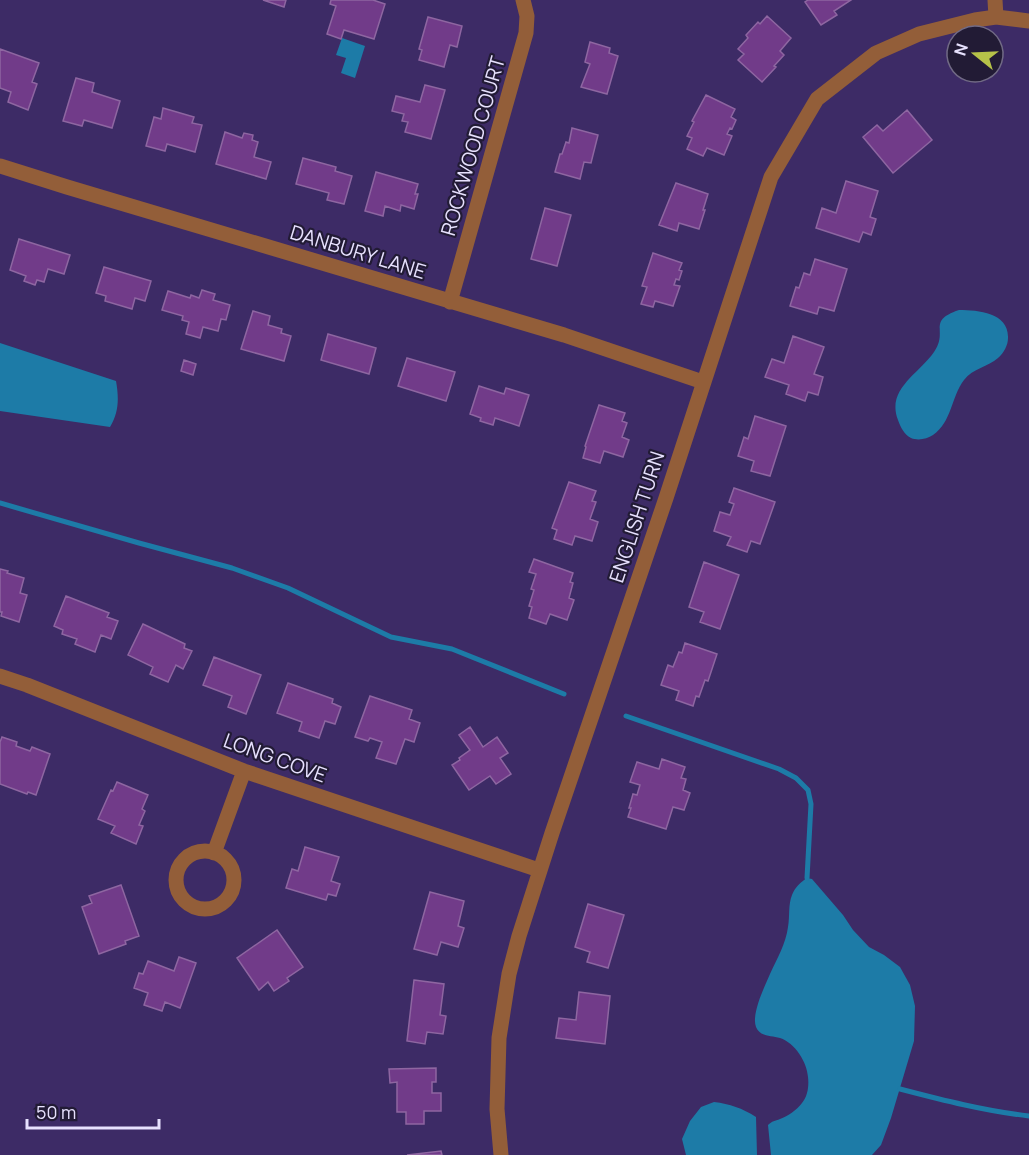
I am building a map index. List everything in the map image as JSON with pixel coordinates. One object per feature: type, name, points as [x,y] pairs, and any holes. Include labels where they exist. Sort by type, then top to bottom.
[{"type":"street","name":"ROCKWOOD COURT","points":[[450,302],[526,33],[523,0]]},
{"type":"street","points":[[994,0],[996,17]]},
{"type":"street","name":"ENGLISH TURN","points":[[501,1155],[497,1109],[499,1038],[509,974],[519,936],[771,177],[817,99],[876,53],[919,34],[975,20],[996,17],[1029,21]]},
{"type":"street","name":"DANBURY LANE","points":[[0,166],[564,335],[704,382]]},
{"type":"street","name":"LONG COVE","points":[[0,676],[244,771],[540,870]]},
{"type":"street","points":[[214,853],[244,771]]},
{"type":"water","points":[[342,38],[365,46],[355,78],[341,73],[346,58],[336,55]]},
{"type":"water","points":[[959,310],[984,312],[998,318],[1007,330],[1006,346],[998,358],[964,380],[939,430],[925,438],[911,438],[906,435],[898,420],[895,409],[896,399],[906,383],[934,352],[940,338],[943,318]]},
{"type":"water","points":[[0,343],[116,381],[118,405],[110,427],[0,411]]},
{"type":"water","points":[[807,878],[812,879],[869,947],[900,967],[910,985],[915,1006],[914,1041],[891,1118],[881,1145],[872,1155],[771,1155],[768,1125],[800,1106],[807,1094],[808,1077],[803,1059],[791,1044],[780,1038],[760,1033],[756,1027],[755,1015],[785,939],[792,895],[798,885]]},
{"type":"water","points":[[714,1102],[736,1107],[756,1117],[757,1155],[686,1155],[682,1139],[690,1121],[701,1107]]},
{"type":"building","points":[[263,0],[286,0],[284,7]]},
{"type":"building","points":[[331,0],[373,0],[385,4],[374,39],[344,30],[341,39],[327,34],[336,6],[330,4]]},
{"type":"building","points":[[808,0],[851,0],[834,11],[837,15],[821,25],[805,2]]},
{"type":"building","points":[[767,16],[791,38],[780,51],[784,55],[762,82],[738,60],[744,54],[738,49],[748,38],[746,35]]},
{"type":"building","points":[[428,17],[462,26],[457,47],[450,45],[444,67],[419,60],[422,50],[419,49]]},
{"type":"building","points":[[590,42],[610,48],[609,53],[618,56],[607,94],[581,87],[590,64],[585,62]]},
{"type":"building","points":[[0,49],[39,63],[32,82],[37,84],[28,110],[8,102],[11,92],[0,88]]},
{"type":"building","points":[[76,78],[94,83],[92,92],[120,101],[112,128],[84,120],[82,126],[63,121]]},
{"type":"building","points":[[425,85],[445,90],[431,139],[405,132],[408,122],[402,121],[404,114],[392,111],[396,96],[420,102]]},
{"type":"building","points":[[706,95],[735,109],[731,117],[736,120],[727,134],[732,136],[724,155],[707,148],[703,156],[687,149],[692,138],[687,136],[694,122],[692,121]]},
{"type":"building","points":[[163,108],[194,117],[192,123],[202,125],[195,152],[167,144],[165,151],[146,146],[154,117],[161,119]]},
{"type":"building","points":[[907,110],[932,140],[893,173],[863,137],[877,125],[883,131]]},
{"type":"building","points":[[572,128],[598,135],[591,163],[584,162],[580,179],[555,172],[560,154],[566,142],[569,143]]},
{"type":"building","points":[[225,132],[242,138],[244,133],[253,135],[252,140],[258,142],[254,157],[271,162],[266,179],[216,164]]},
{"type":"building","points":[[303,158],[336,167],[335,171],[352,176],[344,204],[327,200],[329,193],[296,184]]},
{"type":"building","points":[[376,172],[418,184],[414,209],[401,205],[400,211],[385,206],[383,216],[365,211]]},
{"type":"building","points":[[846,181],[878,191],[870,217],[876,219],[871,235],[863,232],[859,242],[816,228],[822,208],[836,213]]},
{"type":"building","points":[[676,183],[708,194],[699,229],[679,223],[677,231],[659,225]]},
{"type":"building","points":[[545,208],[571,215],[557,266],[531,259]]},
{"type":"building","points":[[19,239],[70,255],[64,274],[48,269],[44,282],[37,280],[35,285],[24,281],[26,276],[10,270]]},
{"type":"building","points":[[653,253],[682,263],[679,280],[676,279],[674,285],[680,286],[673,306],[655,301],[653,307],[641,304],[647,287],[642,286]]},
{"type":"building","points":[[815,259],[847,269],[834,311],[819,307],[817,314],[790,306],[796,287],[799,288],[804,273],[810,275]]},
{"type":"building","points":[[104,267],[151,281],[145,301],[135,298],[132,309],[105,301],[106,296],[96,293]]},
{"type":"building","points":[[202,290],[215,294],[213,300],[230,305],[226,320],[221,319],[218,331],[203,327],[200,338],[186,334],[189,322],[182,320],[183,316],[162,310],[168,291],[190,298],[191,295],[199,298]]},
{"type":"building","points":[[253,311],[270,316],[268,325],[282,329],[281,333],[291,336],[284,361],[241,349]]},
{"type":"building","points":[[328,334],[376,348],[369,374],[321,360]]},
{"type":"building","points":[[793,336],[824,347],[814,374],[823,377],[818,395],[808,392],[805,401],[786,394],[789,385],[765,377],[772,359],[784,363]]},
{"type":"building","points":[[407,358],[455,372],[446,401],[398,386]]},
{"type":"building","points":[[184,360],[196,364],[193,375],[181,371]]},
{"type":"building","points":[[479,386],[504,394],[506,388],[529,395],[519,426],[495,418],[493,425],[480,421],[481,418],[470,414]]},
{"type":"building","points":[[599,405],[625,413],[622,421],[627,423],[622,437],[629,440],[623,457],[604,451],[600,463],[583,458]]},
{"type":"building","points":[[755,416],[786,426],[770,476],[751,471],[754,461],[738,456],[744,437],[748,439]]},
{"type":"building","points":[[569,482],[596,491],[592,501],[596,502],[590,519],[598,522],[592,541],[575,536],[572,545],[554,539],[557,530],[552,528]]},
{"type":"building","points":[[734,488],[775,502],[760,544],[751,541],[747,552],[727,545],[731,537],[714,531],[720,512],[730,515],[734,504],[729,502]]},
{"type":"building","points":[[534,559],[573,573],[569,598],[574,600],[567,620],[550,614],[546,624],[529,618],[532,607],[529,606],[534,590],[531,589],[536,574],[529,572]]},
{"type":"building","points":[[704,562],[739,575],[720,629],[700,622],[704,612],[689,607]]},
{"type":"building","points":[[0,569],[24,578],[20,593],[27,595],[19,622],[1,616]]},
{"type":"building","points":[[66,596],[109,613],[107,617],[118,621],[111,639],[101,635],[95,652],[75,644],[77,639],[62,634],[63,630],[54,626]]},
{"type":"building","points":[[143,624],[185,644],[184,648],[192,651],[183,669],[176,665],[168,682],[150,674],[153,667],[128,655]]},
{"type":"building","points":[[685,643],[717,654],[708,681],[705,680],[693,706],[676,700],[679,691],[661,685],[668,665],[673,667]]},
{"type":"building","points":[[214,657],[261,675],[246,714],[228,707],[232,696],[203,685]]},
{"type":"building","points":[[288,683],[333,699],[332,703],[341,707],[335,724],[325,721],[319,738],[299,731],[302,722],[277,713]]},
{"type":"building","points":[[370,696],[412,710],[409,719],[420,723],[414,742],[405,739],[396,764],[376,758],[382,742],[355,737]]},
{"type":"building","points":[[470,727],[483,747],[497,737],[508,753],[500,758],[511,774],[496,784],[490,776],[469,790],[452,765],[470,750],[459,735]]},
{"type":"building","points":[[2,737],[17,742],[16,746],[30,751],[32,747],[50,754],[36,795],[0,784]]},
{"type":"building","points":[[662,759],[685,767],[681,778],[686,779],[683,790],[690,793],[684,810],[673,807],[666,829],[628,817],[633,794],[637,795],[640,785],[630,782],[637,762],[659,769]]},
{"type":"building","points":[[117,782],[148,795],[139,825],[143,826],[136,844],[111,833],[115,826],[98,819]]},
{"type":"building","points":[[305,847],[339,857],[331,881],[340,884],[336,896],[328,894],[326,900],[286,888],[292,869],[298,871]]},
{"type":"building","points":[[121,885],[139,936],[125,941],[126,944],[99,954],[82,907],[92,903],[89,896]]},
{"type":"building","points":[[430,892],[464,901],[458,926],[464,928],[458,947],[441,942],[437,955],[414,949]]},
{"type":"building","points":[[588,904],[624,915],[608,968],[587,962],[590,952],[575,947]]},
{"type":"building","points":[[277,930],[303,967],[287,978],[289,981],[274,991],[268,982],[259,990],[237,958]]},
{"type":"building","points":[[179,957],[196,963],[180,1008],[165,1002],[162,1011],[144,1005],[148,993],[134,988],[139,973],[143,974],[148,961],[174,971]]},
{"type":"building","points":[[414,980],[444,984],[440,1015],[446,1016],[443,1034],[427,1032],[425,1044],[407,1041]]},
{"type":"building","points":[[579,992],[610,996],[605,1044],[556,1038],[559,1018],[576,1020]]},
{"type":"building","points":[[436,1068],[436,1082],[432,1082],[432,1093],[441,1093],[441,1111],[424,1111],[424,1124],[406,1124],[406,1112],[397,1112],[397,1082],[390,1083],[389,1069]]},
{"type":"building","points":[[441,1151],[442,1155],[407,1155]]},
{"type":"waterway","points":[[0,503],[232,568],[288,588],[391,637],[452,649],[564,694]]},
{"type":"waterway","points":[[626,716],[779,769],[796,778],[808,790],[811,804],[807,878]]},
{"type":"waterway","points":[[900,1089],[980,1108],[1029,1116]]}]
